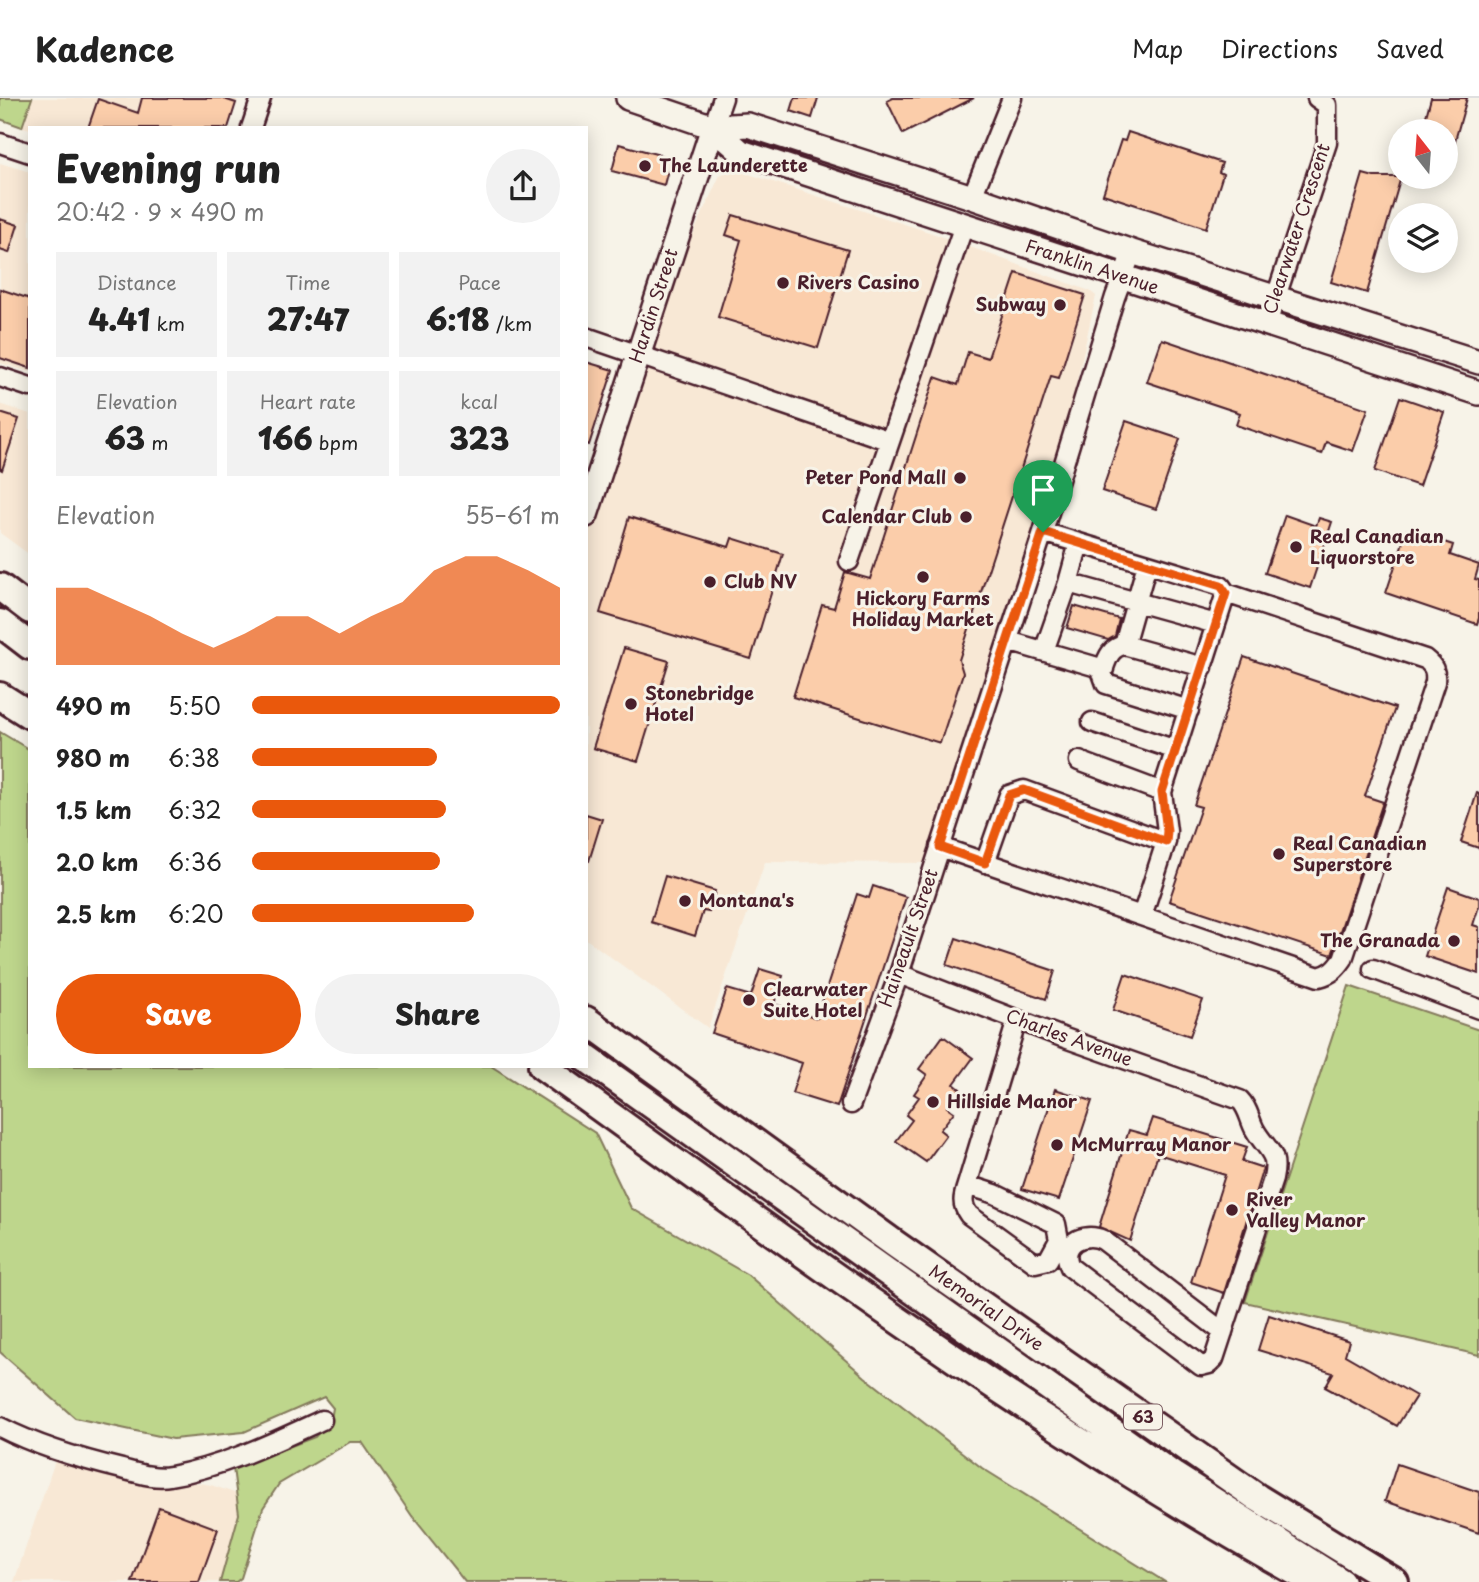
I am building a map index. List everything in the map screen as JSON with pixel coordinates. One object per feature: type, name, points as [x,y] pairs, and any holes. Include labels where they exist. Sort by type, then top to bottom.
[{"type":"highway","points":[[0,587],[28,608]]},
{"type":"highway","points":[[0,623],[28,644]]},
{"type":"highway","points":[[0,696],[28,715]]},
{"type":"highway","name":"Memorial Drive","points":[[588,1021],[895,1244],[1258,1498],[1395,1582]]},
{"type":"highway","name":"Memorial Drive","points":[[588,1059],[1174,1476],[1341,1582]]},
{"type":"highway","points":[[545,1068],[960,1363],[1117,1465],[1314,1582]]},
{"type":"main road","name":"Franklin Avenue","points":[[628,98],[713,127],[748,125],[1132,252],[1479,362]]},
{"type":"main road","name":"Franklin Avenue","points":[[713,127],[741,152],[1479,393]]},
{"type":"main road","name":"Hardin Street","points":[[588,509],[713,127]]},
{"type":"street","points":[[252,126],[261,98]]},
{"type":"street","name":"Hardin Street","points":[[713,127],[723,98]]},
{"type":"street","points":[[972,197],[1012,98]]},
{"type":"street","name":"Clearwater Crescent","points":[[1267,324],[1327,143],[1327,105],[1317,98]]},
{"type":"street","points":[[0,143],[28,152]]},
{"type":"street","points":[[849,561],[964,225]]},
{"type":"street","name":"Haineault Street","points":[[851,1104],[899,974],[1043,532],[1121,278],[1132,252]]},
{"type":"street","points":[[588,338],[890,441]]},
{"type":"street","points":[[0,377],[28,386]]},
{"type":"street","points":[[940,847],[1319,977],[1329,975],[1343,959],[1434,682],[1436,673],[1433,665],[1425,659],[1226,593],[1221,586],[1043,532]]},
{"type":"street","points":[[1044,651],[1079,543]]},
{"type":"street","points":[[1124,645],[1147,564]]},
{"type":"street","points":[[1068,583],[1216,624]]},
{"type":"street","points":[[1142,916],[1166,842],[1162,792],[1226,593]]},
{"type":"street","points":[[1008,641],[1104,669]]},
{"type":"street","points":[[1189,710],[1106,684],[1102,679],[1104,669],[1111,651],[1124,645],[1203,667]]},
{"type":"street","points":[[1092,722],[1175,750]]},
{"type":"street","points":[[1079,761],[1162,792]]},
{"type":"street","points":[[985,863],[1009,795],[1024,790],[1166,842]]},
{"type":"street","points":[[1373,969],[1479,1009]]},
{"type":"street","name":"Charles Avenue","points":[[899,974],[1017,1020],[1240,1100],[1246,1107],[1254,1129],[1273,1154],[1276,1165],[1223,1332]]},
{"type":"street","points":[[967,1185],[995,1194],[1056,1224],[1059,1240],[1048,1260],[1035,1263],[969,1215],[962,1198],[1017,1020]]},
{"type":"street","points":[[1085,1236],[1103,1240],[1223,1332],[1214,1359],[1201,1366],[1070,1267],[1066,1252],[1078,1238],[1085,1236]]},
{"type":"street","points":[[0,1427],[52,1450],[141,1474],[168,1477],[272,1443],[322,1420]]},
{"type":"shaded area","points":[[32,98],[238,98],[227,126],[22,127]]},
{"type":"shaded area","points":[[0,163],[28,171],[28,371],[0,363]]},
{"type":"shaded area","points":[[733,169],[932,233],[1090,291],[1096,296],[1043,532],[935,863],[765,862],[708,1028],[588,940],[588,509],[638,355],[720,175]]},
{"type":"shaded area","points":[[0,404],[28,413],[28,554],[0,533]]},
{"type":"shaded area","points":[[56,1458],[211,1485],[255,1500],[228,1582],[14,1582]]},
{"type":"green space","points":[[0,98],[32,98],[22,127],[0,119]]},
{"type":"green space","points":[[0,732],[28,749],[28,1068],[494,1068],[595,1133],[631,1208],[748,1275],[865,1377],[982,1468],[1165,1582],[465,1582],[412,1516],[362,1442],[350,1442],[279,1484],[263,1508],[241,1578],[236,1582],[220,1582],[239,1514],[233,1468],[315,1437],[331,1419],[333,1408],[324,1397],[244,1432],[173,1439],[75,1418],[0,1352]]},
{"type":"green space","points":[[1349,986],[1479,1030],[1479,1355],[1245,1302]]},
{"type":"building","points":[[142,98],[221,98],[236,103],[229,126],[89,126],[98,99],[138,113]]},
{"type":"building","points":[[795,98],[818,98],[812,118],[791,111]]},
{"type":"building","points":[[893,98],[974,98],[903,134],[887,101]]},
{"type":"building","points":[[1431,98],[1467,98],[1458,130],[1458,119],[1425,119]]},
{"type":"building","points":[[1128,132],[1222,163],[1219,172],[1223,174],[1206,228],[1103,194],[1121,140],[1125,141]]},
{"type":"building","points":[[619,144],[671,158],[664,185],[612,171]]},
{"type":"building","points":[[1363,174],[1388,177],[1388,189],[1397,189],[1393,203],[1388,203],[1388,221],[1367,293],[1331,282]]},
{"type":"building","name":"Rivers Casino","points":[[733,215],[848,250],[818,348],[718,317],[741,240],[726,235]]},
{"type":"building","points":[[0,219],[18,225],[9,253],[0,250]]},
{"type":"building","name":"Peter Pond Mall","points":[[1016,273],[1085,295],[1059,378],[1051,376],[959,660],[963,673],[940,743],[793,697],[822,605],[834,608],[845,572],[870,579],[935,377],[958,385],[968,352],[988,358]]},
{"type":"building","points":[[0,289],[28,298],[28,367],[0,358]]},
{"type":"building","points":[[1162,339],[1368,409],[1353,451],[1326,442],[1322,454],[1236,425],[1240,413],[1147,382]]},
{"type":"building","points":[[588,363],[613,370],[588,445]]},
{"type":"building","points":[[1400,397],[1444,412],[1419,486],[1375,471]]},
{"type":"building","points":[[0,413],[19,419],[2,470],[0,469]]},
{"type":"building","points":[[1126,421],[1180,439],[1156,509],[1102,491]]},
{"type":"building","points":[[1285,515],[1316,526],[1319,518],[1332,522],[1310,588],[1265,573]]},
{"type":"building","points":[[629,517],[729,547],[732,538],[783,554],[751,659],[600,613]]},
{"type":"building","points":[[1407,530],[1453,545],[1450,555],[1479,565],[1475,579],[1479,580],[1477,624],[1386,593]]},
{"type":"building","points":[[1074,606],[1119,619],[1115,636],[1108,640],[1067,628]]},
{"type":"building","name":"Stonebridge Hotel","points":[[624,648],[669,661],[638,761],[593,748]]},
{"type":"building","name":"Real Canadian Superstore","points":[[1244,657],[1395,708],[1365,796],[1383,802],[1332,955],[1169,901],[1201,807],[1194,805]]},
{"type":"building","points":[[1477,793],[1479,794],[1479,848],[1461,842]]},
{"type":"building","points":[[588,815],[602,819],[588,861]]},
{"type":"building","name":"Montana's","points":[[665,876],[715,891],[709,912],[703,911],[695,936],[651,922]]},
{"type":"building","name":"Clearwater Suite Hotel","points":[[873,886],[906,897],[837,1107],[792,1093],[802,1063],[712,1033],[727,989],[751,996],[760,969],[783,976],[774,1004],[817,1018],[857,894],[869,898]]},
{"type":"building","name":"The Granada","points":[[1448,887],[1479,898],[1473,925],[1479,927],[1479,974],[1425,956]]},
{"type":"building","points":[[956,938],[1055,971],[1046,999],[947,965]]},
{"type":"building","points":[[1125,974],[1203,1000],[1190,1036],[1113,1010]]},
{"type":"building","name":"Hillside Manor","points":[[943,1036],[973,1058],[954,1084],[960,1089],[947,1107],[954,1112],[940,1130],[946,1135],[926,1162],[896,1141],[912,1120],[906,1115],[919,1097],[914,1094],[927,1075],[919,1069]]},
{"type":"building","name":"McMurray Manor","points":[[1055,1089],[1092,1101],[1059,1200],[1022,1189]]},
{"type":"building","name":"River Valley Manor","points":[[1153,1118],[1247,1147],[1242,1161],[1263,1168],[1224,1293],[1191,1282],[1225,1175],[1158,1154],[1130,1241],[1099,1227],[1129,1130],[1147,1135]]},
{"type":"building","points":[[1269,1315],[1349,1341],[1345,1355],[1416,1396],[1397,1426],[1325,1387],[1333,1373],[1258,1350]]},
{"type":"building","points":[[1397,1464],[1479,1492],[1479,1533],[1385,1501]]},
{"type":"building","points":[[159,1507],[218,1529],[199,1582],[132,1582]]},
{"type":"place","name":"The Launderette","points":[[645,166]]},
{"type":"place","name":"Rivers Casino","points":[[783,283]]},
{"type":"place","name":"Subway","points":[[1060,305]]},
{"type":"place","name":"Peter Pond Mall","points":[[960,478]]},
{"type":"place","name":"Calendar Club","points":[[966,517]]},
{"type":"place","name":"Real Canadian Liquorstore","points":[[1296,547]]},
{"type":"place","name":"Hickory Farms Holiday Market","points":[[923,577]]},
{"type":"place","name":"Club NV","points":[[710,582]]},
{"type":"place","name":"Stonebridge Hotel","points":[[631,704]]},
{"type":"place","name":"Real Canadian Superstore","points":[[1279,854]]},
{"type":"place","name":"Montana's","points":[[685,901]]},
{"type":"place","name":"The Granada","points":[[1454,941]]},
{"type":"place","name":"Clearwater Suite Hotel","points":[[749,1000]]},
{"type":"place","name":"Hillside Manor","points":[[933,1102]]},
{"type":"place","name":"McMurray Manor","points":[[1057,1145]]},
{"type":"place","name":"River Valley Manor","points":[[1232,1210]]},
{"type":"route","points":[[1043,532],[1221,586],[1226,593],[1162,792],[1166,842],[1024,790],[1009,795],[985,863],[940,847],[1043,532]]}]
